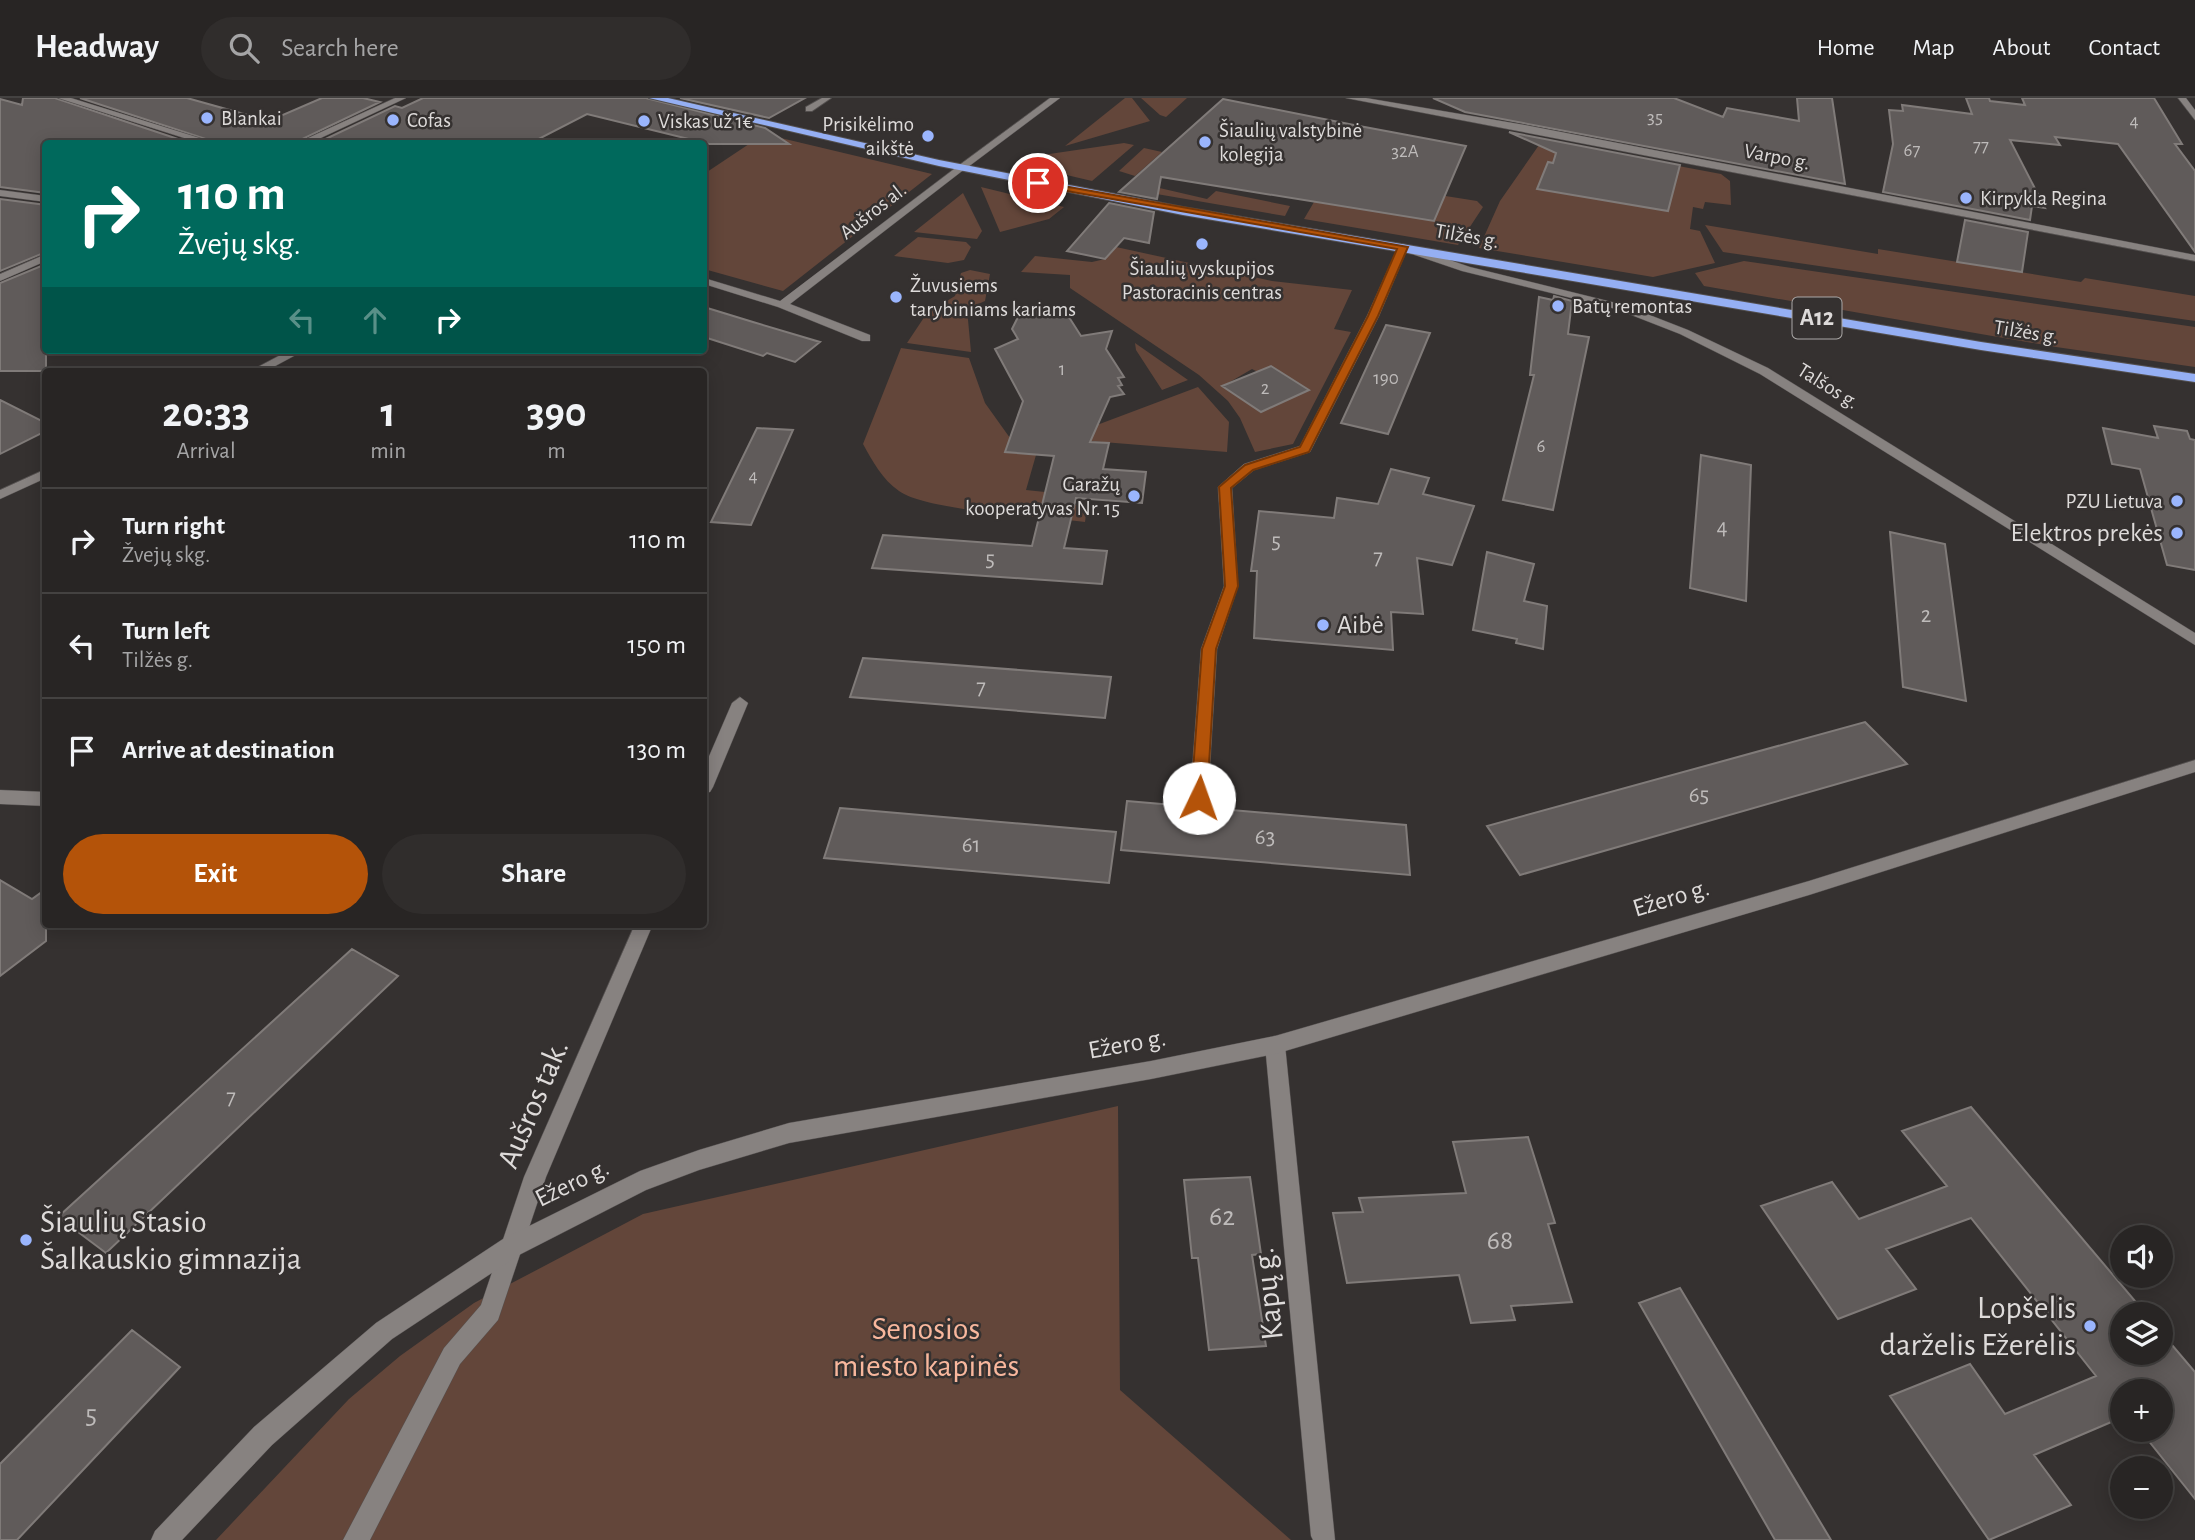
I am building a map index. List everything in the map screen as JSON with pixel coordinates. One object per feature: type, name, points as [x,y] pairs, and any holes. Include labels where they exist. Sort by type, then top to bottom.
[{"type":"highway","name":"Tilžės g.","points":[[654,98],[961,168],[1183,211],[1981,346],[2195,378]]},
{"type":"street","points":[[62,98],[202,140]]},
{"type":"street","points":[[308,140],[402,98]]},
{"type":"street","name":"Aušros al.","points":[[782,305],[1056,98]]},
{"type":"street","name":"Varpo g.","points":[[1350,98],[1525,128],[2195,258]]},
{"type":"street","points":[[2182,98],[2195,117]]},
{"type":"street","points":[[0,193],[42,198]]},
{"type":"street","points":[[1199,798],[1209,649],[1231,586],[1225,487],[1249,467],[1305,449],[1373,316],[1403,247]]},
{"type":"street","name":"Talšos g.","points":[[1403,247],[1466,269],[1620,307],[1684,332],[1764,371],[2195,640]]},
{"type":"street","points":[[0,278],[42,259]]},
{"type":"street","points":[[707,282],[782,305],[866,338]]},
{"type":"street","points":[[262,368],[291,354]]},
{"type":"street","points":[[0,495],[42,475]]},
{"type":"street","points":[[707,780],[740,703]]},
{"type":"street","name":"Ežero g.","points":[[163,1540],[263,1436],[335,1371],[412,1311],[512,1247],[640,1182],[699,1160],[789,1133],[1137,1073],[1275,1045],[1796,892],[2195,766]]},
{"type":"street","points":[[0,797],[42,799]]},
{"type":"street","name":"Aušros tak.","points":[[356,1540],[452,1356],[490,1312],[535,1177],[642,928]]},
{"type":"street","name":"Kapų g.","points":[[1275,1045],[1324,1536]]},
{"type":"lane","points":[[808,109],[827,98]]},
{"type":"green space","points":[[1125,98],[1132,98],[1150,121],[1065,146]]},
{"type":"green space","points":[[1141,98],[1187,98],[1166,117]]},
{"type":"green space","points":[[764,134],[932,174],[783,291],[707,270],[707,172]]},
{"type":"green space","points":[[1545,141],[1721,174],[1730,181],[1731,205],[1705,202],[1703,209],[1693,207],[1690,229],[1700,231],[1715,263],[1653,277],[1479,248],[1500,201],[1539,145]]},
{"type":"green space","points":[[1124,143],[1134,145],[1092,181],[1020,164],[1029,157]]},
{"type":"green space","points":[[1144,148],[1162,152],[1135,176],[1119,171]]},
{"type":"green space","points":[[1151,186],[1207,199],[1216,191],[1290,206],[1285,216],[1139,191]]},
{"type":"green space","points":[[981,187],[1064,207],[1049,219],[1000,232]]},
{"type":"green space","points":[[963,193],[982,231],[977,239],[914,232]]},
{"type":"green space","points":[[1433,194],[1477,201],[1483,207],[1458,245],[1304,219],[1314,202],[1434,221],[1443,200]]},
{"type":"green space","points":[[1705,225],[1878,254],[1878,249],[2081,282],[2085,278],[2195,296],[2195,321],[1723,252]]},
{"type":"green space","points":[[918,237],[966,242],[971,247],[964,260],[948,263],[894,256]]},
{"type":"green space","points":[[1116,247],[1272,281],[1352,290],[1334,329],[1351,332],[1293,444],[1255,452],[1240,418],[1228,401],[1199,375],[1070,288],[1070,275],[1021,272],[1035,256],[1092,262],[1105,259]],"holes":[[[1271,366],[1308,390],[1223,386],[1252,369],[1258,372]]]},
{"type":"green space","points":[[1744,261],[2195,327],[2195,367],[2056,347],[1704,286],[1695,273]]},
{"type":"green space","points":[[970,270],[990,274],[985,301],[967,309],[971,352],[907,343],[927,313],[955,296],[961,273]]},
{"type":"green space","points":[[1135,343],[1188,380],[1162,390],[1136,350]]},
{"type":"green space","points":[[901,348],[969,358],[985,403],[1010,438],[1006,452],[1036,455],[1026,490],[1045,492],[1043,500],[1051,500],[1051,503],[1087,506],[1085,522],[934,504],[913,498],[893,486],[878,470],[863,444]]},
{"type":"green space","points":[[1198,387],[1229,422],[1227,452],[1078,440],[1081,431]]},
{"type":"green space","name":"Senosios miesto kapinės","points":[[1118,1106],[1120,1390],[1291,1540],[216,1540],[349,1399],[400,1356],[474,1303],[643,1214]]},
{"type":"building","points":[[23,98],[55,98],[181,140],[42,140],[42,192],[0,187],[0,99],[22,105]]},
{"type":"building","points":[[80,98],[187,98],[269,121],[322,98],[363,98],[380,102],[300,140],[209,140]]},
{"type":"building","points":[[423,98],[646,98],[765,128],[789,144],[709,144],[707,140],[693,140],[587,114],[537,140],[323,140],[395,106],[402,108]]},
{"type":"building","points":[[680,98],[805,98],[769,118]]},
{"type":"building","points":[[1433,98],[1674,98],[1723,117],[1727,108],[1799,121],[1797,98],[1832,98],[1845,184],[1465,112]]},
{"type":"building","points":[[1966,98],[1989,98],[1990,101],[2025,105],[2022,98],[2154,98],[2182,144],[2175,144],[2195,171],[2195,252],[2118,144],[2055,137],[2060,145],[2010,140],[2045,208],[2032,206],[2030,220],[1883,192],[1893,144],[1889,110],[1903,111],[1902,105],[1972,114]]},
{"type":"building","points":[[1223,99],[1466,146],[1434,221],[1161,177],[1157,199],[1119,192]]},
{"type":"building","points":[[1509,132],[1680,165],[1668,211],[1537,189],[1548,162],[1553,163],[1556,153]]},
{"type":"building","points":[[0,199],[42,204],[42,254],[0,271]]},
{"type":"building","points":[[1109,203],[1154,212],[1149,243],[1124,238],[1105,259],[1067,251]]},
{"type":"building","points":[[1965,220],[2028,232],[2022,272],[1957,262]]},
{"type":"building","points":[[42,266],[42,354],[46,354],[46,368],[42,368],[42,371],[0,371],[0,283]]},
{"type":"building","points":[[1554,296],[1572,301],[1568,334],[1589,337],[1553,510],[1503,500],[1534,375],[1530,375],[1539,297],[1553,300]]},
{"type":"building","points":[[1038,306],[1055,316],[1067,314],[1081,336],[1112,331],[1106,349],[1124,377],[1118,378],[1122,385],[1118,386],[1124,394],[1110,397],[1090,442],[1109,443],[1103,469],[1146,472],[1142,503],[1076,498],[1064,548],[1107,551],[1102,584],[872,568],[883,535],[1032,546],[1054,456],[1005,452],[1023,401],[995,349],[1018,339],[1012,329],[1023,307]]},
{"type":"building","points":[[707,308],[820,342],[795,362],[767,353],[763,356],[707,338]]},
{"type":"building","points":[[1386,325],[1430,333],[1388,434],[1341,423]]},
{"type":"building","points":[[1271,366],[1309,390],[1261,412],[1222,386]]},
{"type":"building","points":[[0,400],[42,421],[42,433],[0,454]]},
{"type":"building","points":[[2154,426],[2187,431],[2190,439],[2195,440],[2195,570],[2167,565],[2140,469],[2112,464],[2103,428],[2158,438]]},
{"type":"building","points":[[757,428],[793,430],[751,525],[711,522]]},
{"type":"building","points":[[1701,455],[1751,465],[1746,601],[1690,588]]},
{"type":"building","points":[[1391,469],[1429,478],[1423,494],[1474,506],[1452,565],[1417,558],[1423,614],[1391,612],[1393,650],[1254,638],[1257,571],[1251,571],[1259,511],[1334,518],[1337,498],[1378,504]]},
{"type":"building","points":[[1890,532],[1945,544],[1966,701],[1903,687]]},
{"type":"building","points":[[1487,552],[1534,564],[1524,601],[1547,606],[1543,649],[1516,643],[1517,639],[1473,630]]},
{"type":"building","points":[[863,658],[1111,677],[1105,718],[850,697]]},
{"type":"building","points":[[1865,722],[1907,764],[1520,875],[1487,826]]},
{"type":"building","points":[[1127,801],[1406,825],[1410,875],[1121,850]]},
{"type":"building","points":[[840,808],[1116,832],[1109,883],[824,858]]},
{"type":"building","points":[[0,880],[32,899],[42,892],[42,928],[46,928],[46,941],[0,976]]},
{"type":"building","points":[[352,949],[398,976],[106,1253],[58,1217]]},
{"type":"building","name":"Lopšelis darželis Ežerėlis","points":[[1971,1107],[2110,1271],[2110,1288],[2124,1288],[2136,1302],[2110,1302],[2110,1365],[2173,1365],[2173,1346],[2195,1372],[2195,1499],[2173,1471],[2173,1456],[2161,1456],[2150,1442],[2173,1442],[2173,1379],[2110,1379],[2110,1423],[2034,1455],[2071,1505],[1989,1540],[1890,1396],[1970,1364],[2005,1414],[2096,1376],[1971,1218],[1886,1249],[1916,1289],[1838,1319],[1761,1206],[1832,1182],[1859,1219],[1947,1186],[1902,1131]]},
{"type":"building","points":[[1528,1137],[1555,1223],[1548,1224],[1572,1302],[1511,1306],[1515,1320],[1471,1323],[1459,1275],[1347,1283],[1333,1213],[1363,1212],[1359,1198],[1466,1193],[1453,1142]]},
{"type":"building","points":[[1250,1177],[1261,1254],[1252,1255],[1266,1346],[1209,1350],[1198,1258],[1192,1258],[1184,1180]]},
{"type":"building","points":[[1680,1288],[1831,1540],[1775,1540],[1639,1303]]},
{"type":"building","points":[[132,1330],[180,1367],[17,1540],[0,1540],[0,1464]]},
{"type":"place","name":"Blankai","points":[[207,118]]},
{"type":"place","name":"Cofas","points":[[393,120]]},
{"type":"place","name":"Viskas už 1€","points":[[644,121]]},
{"type":"place","name":"Prisikėlimo aikštė","points":[[928,136]]},
{"type":"place","name":"Šiaulių valstybinė kolegija","points":[[1205,142]]},
{"type":"place","name":"Kirpykla Regina","points":[[1966,198]]},
{"type":"place","name":"Šiaulių vyskupijos Pastoracinis centras","points":[[1202,244]]},
{"type":"place","name":"Žuvusiems tarybiniams kariams","points":[[896,297]]},
{"type":"place","name":"Batų remontas","points":[[1558,306]]},
{"type":"place","name":"Garažų kooperatyvas Nr. 15","points":[[1134,496]]},
{"type":"place","name":"PZU Lietuva","points":[[2177,501]]},
{"type":"place","name":"Elektros prekės","points":[[2177,533]]},
{"type":"place","name":"Aibė","points":[[1323,625]]},
{"type":"place","name":"Šiaulių Stasio Šalkauskio gimnazija","points":[[26,1240]]},
{"type":"place","name":"Lopšelis darželis Ežerėlis","points":[[2090,1326]]},
{"type":"route","points":[[1038,183],[1183,211],[1403,247],[1382,289],[1373,316],[1305,449],[1249,467],[1225,487],[1231,586],[1209,649],[1199,798]]}]
